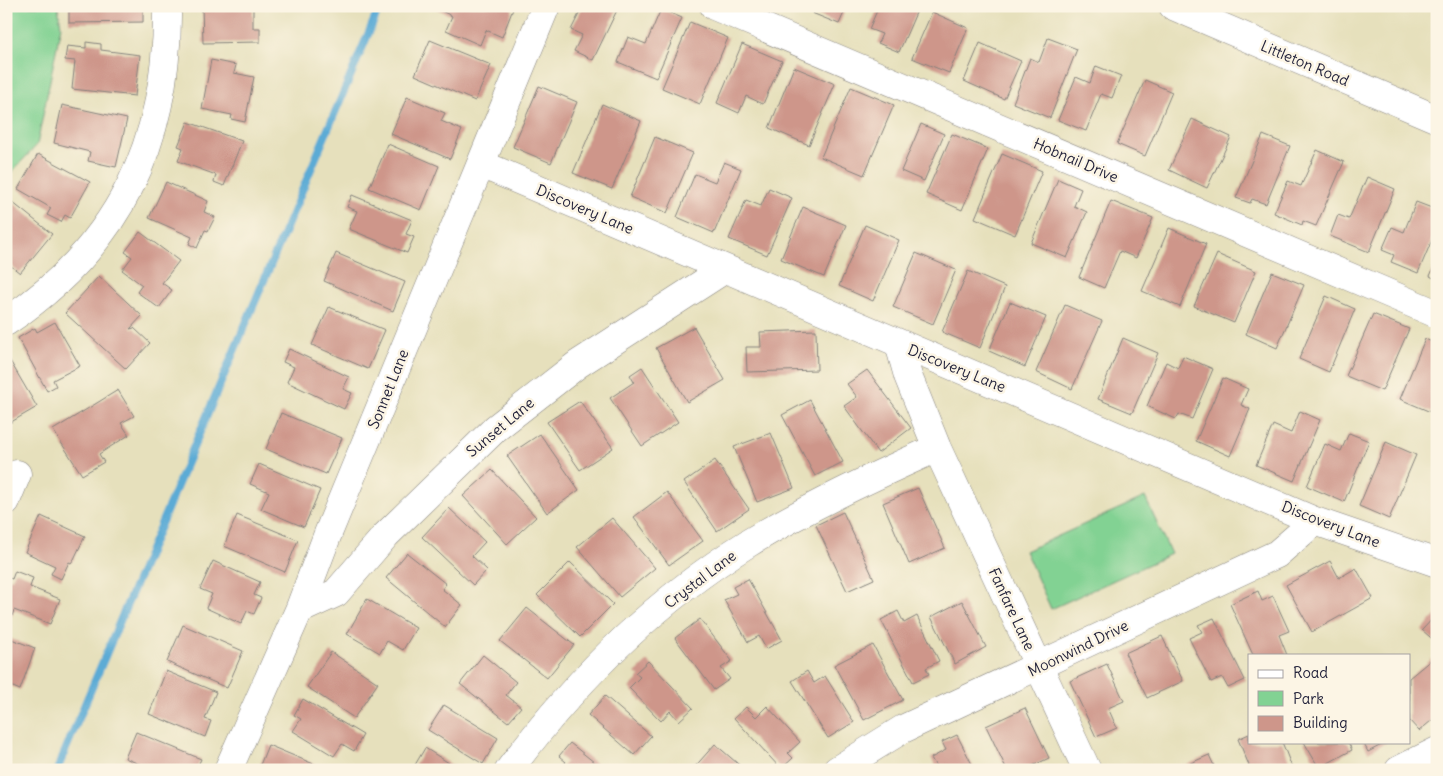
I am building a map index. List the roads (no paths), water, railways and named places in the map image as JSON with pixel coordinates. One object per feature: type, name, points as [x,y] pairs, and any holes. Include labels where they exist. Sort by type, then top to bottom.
[{"type":"street","points":[[6,322],[28,307],[76,265],[104,232],[121,204],[143,155],[156,119],[162,83],[167,6]]},
{"type":"street","name":"Sonnet Lane","points":[[228,770],[299,610],[329,531],[546,6]]},
{"type":"street","name":"Hobnail Drive","points":[[714,6],[1437,314]]},
{"type":"street","name":"Littleton Road","points":[[1172,6],[1437,119]]},
{"type":"street","name":"Discovery Lane","points":[[481,164],[1315,521],[1437,563]]},
{"type":"street","name":"Sunset Lane","points":[[299,610],[336,593],[386,535],[496,428],[578,364],[725,270]]},
{"type":"street","name":"Fanfare Lane","points":[[899,344],[908,376],[937,448],[1087,770]]},
{"type":"street","name":"Crystal Lane","points":[[509,770],[549,718],[594,668],[642,623],[693,582],[745,545],[776,527],[845,490],[937,448]]},
{"type":"street","points":[[6,501],[17,474]]},
{"type":"street","name":"Moonwind Drive","points":[[837,770],[903,728],[1039,667],[1120,627],[1278,554],[1315,521]]},
{"type":"street","points":[[1399,770],[1437,751]]},
{"type":"waterway","points":[[57,770],[380,6]]}]
